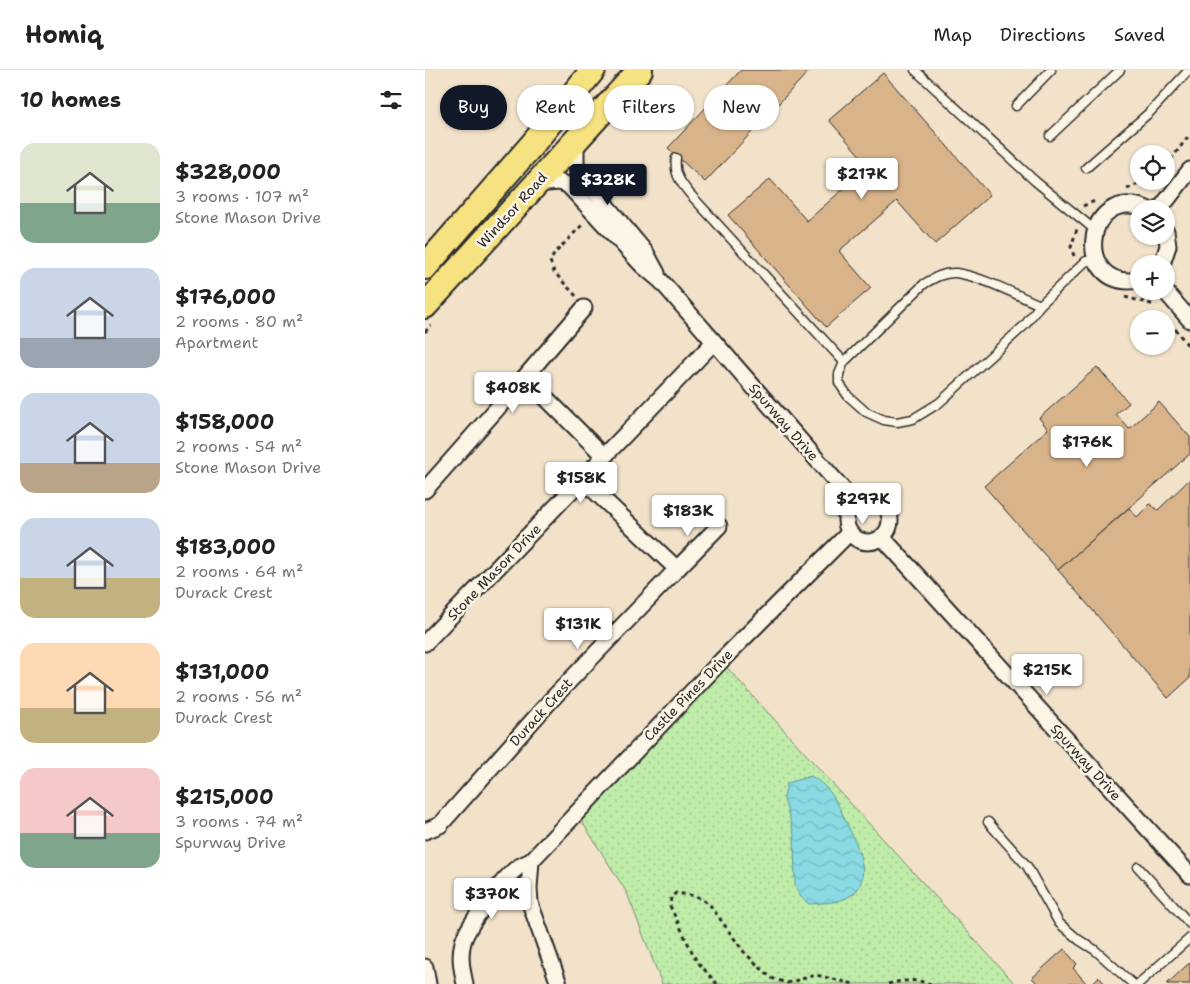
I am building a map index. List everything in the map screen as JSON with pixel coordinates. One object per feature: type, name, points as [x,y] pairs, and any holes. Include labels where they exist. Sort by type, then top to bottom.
[{"type":"main road","name":"Windsor Road","points":[[425,267],[531,146],[593,70]]},
{"type":"main road","name":"Windsor Road","points":[[425,306],[639,70]]},
{"type":"street","points":[[575,140],[576,164],[579,173],[646,252],[661,281]]},
{"type":"street","points":[[1167,200],[1190,170]]},
{"type":"street","points":[[536,184],[559,182],[568,185],[642,265],[661,281],[713,342]]},
{"type":"street","points":[[1130,206],[1112,209],[1105,214],[1095,230],[1093,249],[1097,262],[1114,277],[1130,281]]},
{"type":"street","points":[[1173,300],[1190,320]]},
{"type":"street","points":[[425,490],[525,378],[584,308]]},
{"type":"street","name":"Stone Mason Drive","points":[[425,643],[713,342]]},
{"type":"street","name":"Spurway Drive","points":[[713,342],[854,502]]},
{"type":"street","points":[[525,378],[605,457]]},
{"type":"street","points":[[583,480],[677,569]]},
{"type":"street","points":[[869,497],[883,503],[890,516],[887,531],[882,537],[869,542],[861,542],[849,533],[845,520],[847,510],[854,502],[869,497]]},
{"type":"street","name":"Durack Crest","points":[[425,831],[439,825],[551,700],[719,526]]},
{"type":"street","name":"Castle Pines Drive","points":[[465,984],[461,955],[466,932],[481,909],[517,868],[531,861],[721,661],[849,533]]},
{"type":"street","name":"Spurway Drive","points":[[882,537],[1190,875]]},
{"type":"street","points":[[531,861],[530,903],[559,984]]},
{"type":"street","points":[[425,968],[428,984]]},
{"type":"lane","points":[[915,70],[1035,181],[1095,230]]},
{"type":"lane","points":[[1016,106],[1051,70]]},
{"type":"lane","points":[[1050,136],[1120,70]]},
{"type":"lane","points":[[1086,168],[1150,112],[1189,70]]},
{"type":"lane","points":[[677,158],[675,168],[678,179],[690,194],[844,362]]},
{"type":"lane","points":[[1040,304],[970,276],[955,273],[937,275],[923,284],[844,362],[839,374],[839,384],[848,396],[866,412],[884,420],[897,422],[913,419],[939,403],[1025,325],[1040,304],[1086,261],[1097,262]]},
{"type":"lane","points":[[988,822],[1027,866],[1059,923],[1079,940],[1095,950],[1133,984]]},
{"type":"lane","points":[[1139,867],[1190,924]]},
{"type":"lane","points":[[1138,984],[1190,938]]},
{"type":"path","points":[[1175,154],[1190,134]]},
{"type":"path","points":[[1119,192],[1130,187]]},
{"type":"path","points":[[1077,203],[1083,206],[1097,201]]},
{"type":"path","points":[[584,308],[584,304],[553,272],[551,262],[555,253],[595,213]]},
{"type":"path","points":[[1175,330],[1190,348]]},
{"type":"path","points":[[717,984],[695,960],[669,906],[671,897],[677,893],[696,896],[710,905],[744,952],[771,978],[787,983],[816,975],[854,984]]},
{"type":"path","points":[[888,984],[905,979],[931,984]]},
{"type":"green space","points":[[721,661],[1015,984],[662,984],[627,893],[576,812]]},
{"type":"water","points":[[811,776],[825,786],[837,803],[860,854],[862,875],[860,885],[854,893],[844,899],[809,904],[800,896],[795,885],[794,834],[784,799],[787,783]]},
{"type":"building","points":[[741,70],[810,70],[779,103],[779,85],[727,85]]},
{"type":"building","points":[[883,73],[990,195],[935,244],[897,201],[839,251],[871,288],[826,327],[728,215],[770,179],[807,221],[869,166],[829,120]]},
{"type":"building","points":[[704,110],[704,130],[754,130],[705,182],[668,148],[685,130],[694,130],[694,120]]},
{"type":"building","points":[[1097,367],[1129,403],[1116,414],[1129,429],[1159,402],[1190,437],[1190,454],[1058,570],[984,486],[1048,429],[1039,418]]},
{"type":"building","points":[[1190,479],[1190,678],[1168,698],[1058,570],[1129,508],[1137,517],[1150,504],[1158,510]]},
{"type":"building","points":[[1064,949],[1077,964],[1073,968],[1087,984],[1038,984],[1032,978]]},
{"type":"building","points":[[1190,963],[1190,984],[1167,984],[1186,966]]},
{"type":"building","points":[[1099,977],[1105,984],[1091,984]]}]
